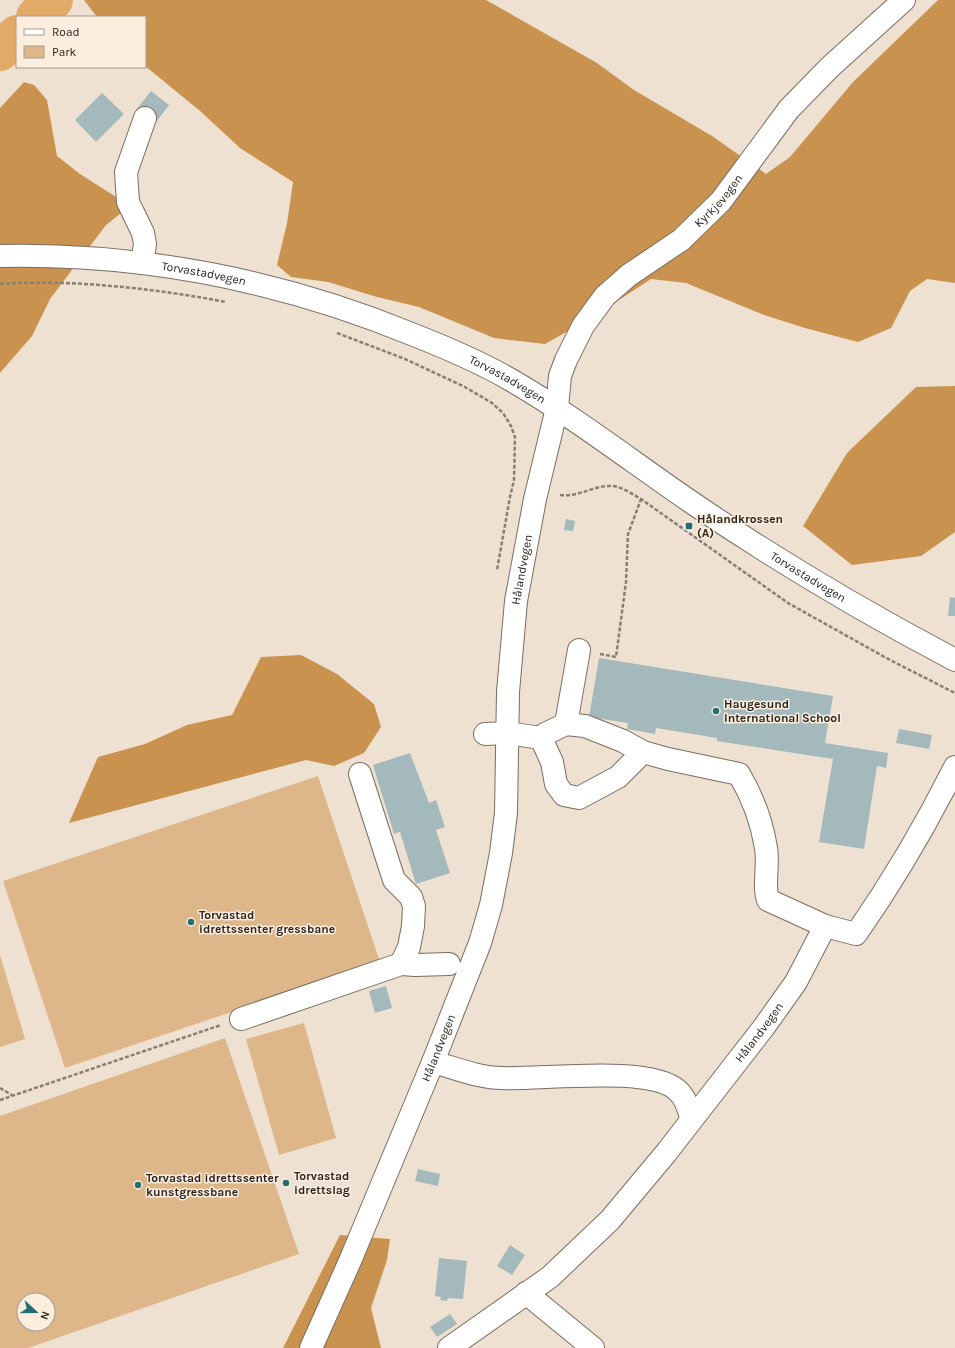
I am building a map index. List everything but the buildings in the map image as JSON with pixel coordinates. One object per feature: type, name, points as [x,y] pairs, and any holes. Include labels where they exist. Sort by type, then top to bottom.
[{"type":"main road","name":"Kyrkjevegen","points":[[557,408],[560,376],[566,360],[583,326],[605,296],[629,275],[681,240],[721,201],[789,109],[830,67],[904,0]]},
{"type":"main road","points":[[142,263],[144,244],[143,233],[128,202],[126,172],[145,118]]},
{"type":"main road","name":"Torvastadvegen","points":[[0,256],[92,258],[142,263],[244,280],[305,296],[372,317],[480,364],[557,408],[692,502],[792,568],[882,621],[955,660]]},
{"type":"main road","name":"Hålandvegen","points":[[311,1348],[350,1261],[433,1062],[480,943],[497,878],[506,813],[508,692],[516,601],[537,492],[557,408]]},
{"type":"main road","points":[[566,724],[579,650]]},
{"type":"main road","points":[[541,738],[545,734],[566,724],[585,726],[623,741],[643,752],[668,760],[739,774],[750,793],[766,848],[768,871],[766,894],[768,900],[825,926],[856,934],[887,889],[938,802],[955,767]]},
{"type":"main road","points":[[485,734],[507,733],[541,738]]},
{"type":"main road","points":[[541,738],[552,762],[556,784],[564,795],[579,798],[618,777],[643,752]]},
{"type":"main road","points":[[360,774],[394,880],[411,897],[414,906],[414,926],[409,947],[401,964]]},
{"type":"main road","name":"Hålandvegen","points":[[449,1348],[563,1267],[610,1220],[640,1186],[764,1027],[796,982],[825,926]]},
{"type":"main road","points":[[241,1019],[401,964],[449,964]]},
{"type":"main road","points":[[433,1062],[499,1078],[612,1074],[661,1082],[677,1089],[683,1096],[688,1104],[691,1119]]},
{"type":"main road","points":[[526,1293],[593,1348]]},
{"type":"path","points":[[0,284],[16,282],[89,284],[150,290],[227,303]]},
{"type":"path","points":[[335,332],[405,359],[465,387],[492,403],[503,413],[511,426],[515,437],[514,480],[537,492],[571,496],[600,487],[613,486],[623,489],[641,499],[788,603],[890,660],[955,693]]},
{"type":"path","points":[[579,650],[616,657],[626,582],[628,534],[641,499]]},
{"type":"path","points":[[0,1100],[241,1019]]},
{"type":"path","points":[[0,1088],[13,1096]]},
{"type":"green space","name":"Torvastad idrettssenter gressbane","points":[[318,776],[380,962],[65,1068],[3,881]]},
{"type":"green space","points":[[0,955],[25,1039],[0,1047]]},
{"type":"green space","points":[[304,1023],[336,1138],[279,1155],[246,1039]]},
{"type":"green space","name":"Torvastad idrettssenter kunstgressbane","points":[[225,1038],[299,1254],[28,1348],[0,1348],[0,1116]]},
{"type":"shaded area","points":[[84,0],[486,0],[597,63],[634,90],[712,136],[766,174],[790,157],[853,82],[938,0],[955,0],[955,283],[927,279],[910,291],[891,328],[858,342],[764,315],[686,283],[651,279],[593,317],[545,344],[494,338],[419,307],[377,297],[328,282],[291,277],[277,265],[287,223],[293,182],[240,148],[199,110],[146,67],[146,16],[96,16]]},
{"type":"shaded area","points":[[24,82],[34,85],[47,100],[57,156],[80,174],[124,202],[125,210],[106,225],[50,299],[32,336],[0,373],[0,108]]},
{"type":"shaded area","points":[[955,386],[955,532],[921,556],[852,565],[803,526],[847,453],[916,387]]},
{"type":"shaded area","points":[[301,655],[337,674],[374,704],[381,727],[364,753],[334,766],[306,760],[69,823],[98,757],[145,744],[187,725],[232,715],[261,657]]},
{"type":"shaded area","points":[[340,1235],[390,1239],[387,1260],[371,1308],[381,1348],[283,1348]]},
{"type":"waterway","points":[[37,16],[53,0]]},
{"type":"waterway","points":[[0,51],[16,36]]},
{"type":"place","name":"Hålandkrossen (A)","points":[[689,526]]},
{"type":"place","name":"Haugesund International School","points":[[716,711]]},
{"type":"place","name":"Torvastad idrettssenter gressbane","points":[[191,922]]},
{"type":"place","name":"Torvastad idrettslag","points":[[286,1183]]},
{"type":"place","name":"Torvastad idrettssenter kunstgressbane","points":[[138,1185]]}]
